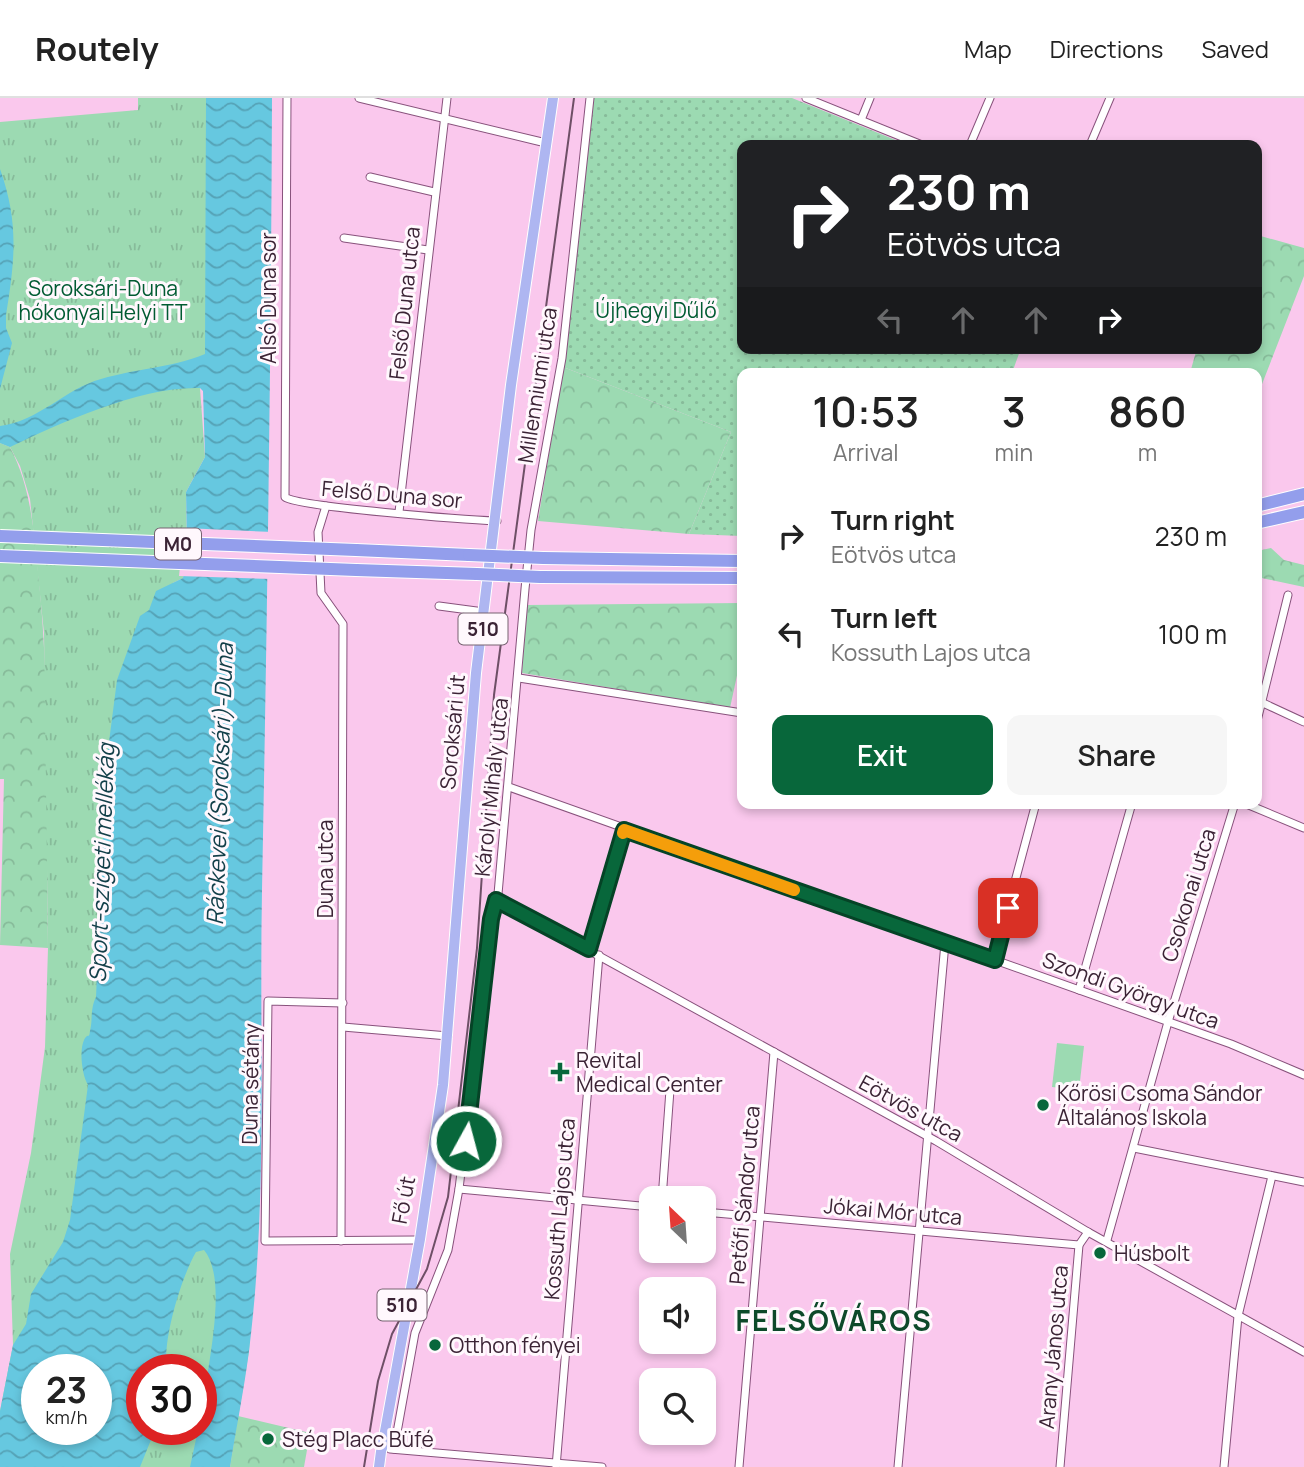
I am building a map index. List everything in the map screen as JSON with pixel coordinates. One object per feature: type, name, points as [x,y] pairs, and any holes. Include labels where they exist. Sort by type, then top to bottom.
[{"type":"highway","points":[[1262,504],[1304,494]]},
{"type":"highway","points":[[1262,522],[1304,512]]},
{"type":"highway","name":"M0","points":[[0,536],[543,558],[737,561]]},
{"type":"highway","name":"M0","points":[[0,556],[540,577],[737,578]]},
{"type":"main road","name":"Soroksári út","points":[[431,1162],[449,1036],[470,734],[511,385],[553,98]]},
{"type":"main road","name":"Fő út","points":[[388,1449],[399,1320],[431,1162]]},
{"type":"main road","name":"Fő út","points":[[379,1467],[388,1449],[431,1162]]},
{"type":"street","name":"Alsó Duna sor","points":[[285,497],[286,98]]},
{"type":"street","points":[[359,98],[547,143]]},
{"type":"street","name":"Felső Duna utca","points":[[399,512],[447,98]]},
{"type":"street","name":"Millenniumi utca","points":[[519,678],[531,530],[562,358],[590,98]]},
{"type":"street","points":[[806,98],[910,140]]},
{"type":"street","points":[[860,120],[870,98]]},
{"type":"street","points":[[972,140],[990,98]]},
{"type":"street","points":[[1092,140],[1110,98]]},
{"type":"street","points":[[370,177],[434,192]]},
{"type":"street","points":[[344,238],[428,250]]},
{"type":"street","name":"Felső Duna sor","points":[[285,497],[290,501],[326,506],[497,521]]},
{"type":"street","name":"Duna utca","points":[[326,506],[318,531],[321,593],[344,624],[341,1241]]},
{"type":"street","points":[[1262,706],[1288,595]]},
{"type":"street","points":[[439,606],[485,612]]},
{"type":"street","points":[[519,678],[737,712]]},
{"type":"street","name":"Károlyi Mihály utca","points":[[496,900],[519,678]]},
{"type":"street","points":[[1263,703],[1304,722]]},
{"type":"street","name":"Szondi György utca","points":[[509,787],[1168,1022],[1304,1075]]},
{"type":"street","points":[[995,960],[1034,809]]},
{"type":"street","points":[[1079,990],[1130,809]]},
{"type":"street","name":"Csokonai utca","points":[[1107,1240],[1168,1022],[1232,809]]},
{"type":"street","points":[[1258,809],[1304,828]]},
{"type":"street","points":[[589,949],[624,830]]},
{"type":"street","name":"Eötvös utca","points":[[496,900],[927,1136],[1088,1232],[1107,1240],[1304,1352]]},
{"type":"street","name":"Fő út","points":[[388,1449],[415,1333],[448,1250],[459,1189],[491,919],[496,900]]},
{"type":"street","points":[[898,1467],[945,943]]},
{"type":"street","name":"Kossuth Lajos utca","points":[[556,1465],[599,955]]},
{"type":"street","name":"Duna sétány","points":[[341,1241],[265,1241],[268,1001],[342,1003]]},
{"type":"street","points":[[343,1027],[449,1036]]},
{"type":"street","name":"Petőfi Sándor utca","points":[[739,1467],[774,1052]]},
{"type":"street","points":[[663,1186],[670,1090]]},
{"type":"street","points":[[1134,1148],[1304,1182]]},
{"type":"street","points":[[1224,1467],[1238,1315],[1272,1176]]},
{"type":"street","points":[[459,1189],[639,1206]]},
{"type":"street","name":"Jókai Mór utca","points":[[716,1213],[1079,1245]]},
{"type":"street","name":"Arany János utca","points":[[1060,1467],[1079,1245],[1088,1232]]},
{"type":"street","points":[[341,1241],[415,1240]]},
{"type":"street","points":[[388,1449],[601,1467]]},
{"type":"green space","name":"Soroksári-Duna hókonyai Helyi TT","points":[[138,98],[206,98],[207,347],[200,388],[205,457],[186,492],[187,545],[183,578],[173,583],[257,1244],[249,1351],[230,1467],[0,1467],[0,1411],[13,1345],[10,1254],[31,1153],[45,1047],[48,948],[44,633],[30,499],[20,466],[10,447],[0,443],[0,122],[138,110]]},
{"type":"green space","name":"Újhegyi Dűlő","points":[[594,98],[792,98],[896,140],[737,140],[737,354],[1019,354],[1014,368],[737,368],[737,536],[689,534],[731,432],[563,367]]},
{"type":"green space","points":[[1262,236],[1304,248],[1304,276],[1262,384],[1262,368],[1191,368],[1195,354],[1262,354]]},
{"type":"green space","points":[[563,367],[731,432],[689,534],[538,521]]},
{"type":"green space","points":[[0,443],[10,447],[28,495],[39,581],[47,718],[48,948],[0,945],[4,779],[0,779]]},
{"type":"green space","points":[[1271,548],[1284,560],[1304,565],[1304,587],[1262,578],[1262,550]]},
{"type":"green space","points":[[737,603],[737,675],[730,708],[522,673],[526,605]]},
{"type":"green space","points":[[1057,1043],[1084,1046],[1079,1090],[1052,1087]]},
{"type":"green space","points":[[238,1416],[310,1433],[304,1467],[230,1467]]},
{"type":"water","name":"Ráckevei (Soroksári)-Duna","points":[[206,98],[272,98],[261,948],[261,1179],[249,1351],[230,1467],[190,1467],[195,1445],[217,1445],[217,1354],[210,1354],[215,1286],[212,1266],[204,1250],[196,1252],[179,1293],[166,1354],[126,1354],[126,1445],[149,1445],[140,1467],[0,1467],[0,1411],[13,1345],[26,1324],[31,1294],[63,1242],[70,1220],[88,1085],[81,1056],[84,1040],[90,1034],[96,997],[106,765],[117,680],[140,616],[149,610],[156,591],[183,578],[187,545],[186,492],[205,457],[203,391],[200,388],[177,389],[128,399],[53,427],[10,447],[0,443],[0,426],[40,412],[76,390],[101,379],[178,363],[205,354]]},
{"type":"water","points":[[0,169],[10,206],[14,241],[6,315],[6,328],[12,343],[0,389]]},
{"type":"pier","points":[[184,528],[273,532],[272,579],[179,576]]},
{"type":"tram line","points":[[364,1467],[378,1381],[392,1334],[427,1269],[448,1197],[477,948],[494,695],[574,98]]},
{"type":"slow traffic","points":[[623,833],[624,830],[794,890]]},
{"type":"place","name":"Revital Medical Center","points":[[560,1072]]},
{"type":"place","name":"Kőrösi Csoma Sándor Általános Iskola","points":[[1043,1105]]},
{"type":"place","name":"Húsbolt","points":[[1100,1253]]},
{"type":"place","name":"Otthon fényei","points":[[435,1345]]},
{"type":"place","name":"Stég Placc Büfé","points":[[268,1439]]},
{"type":"district","name":"FELSŐVÁROS","points":[[834,1320]]},
{"type":"route","points":[[466,1141],[491,919],[496,900],[589,949],[624,830],[995,960],[1008,908]]},
{"type":"water label","name":"Sport-szigeti mellékág","points":[[101,863]]}]
